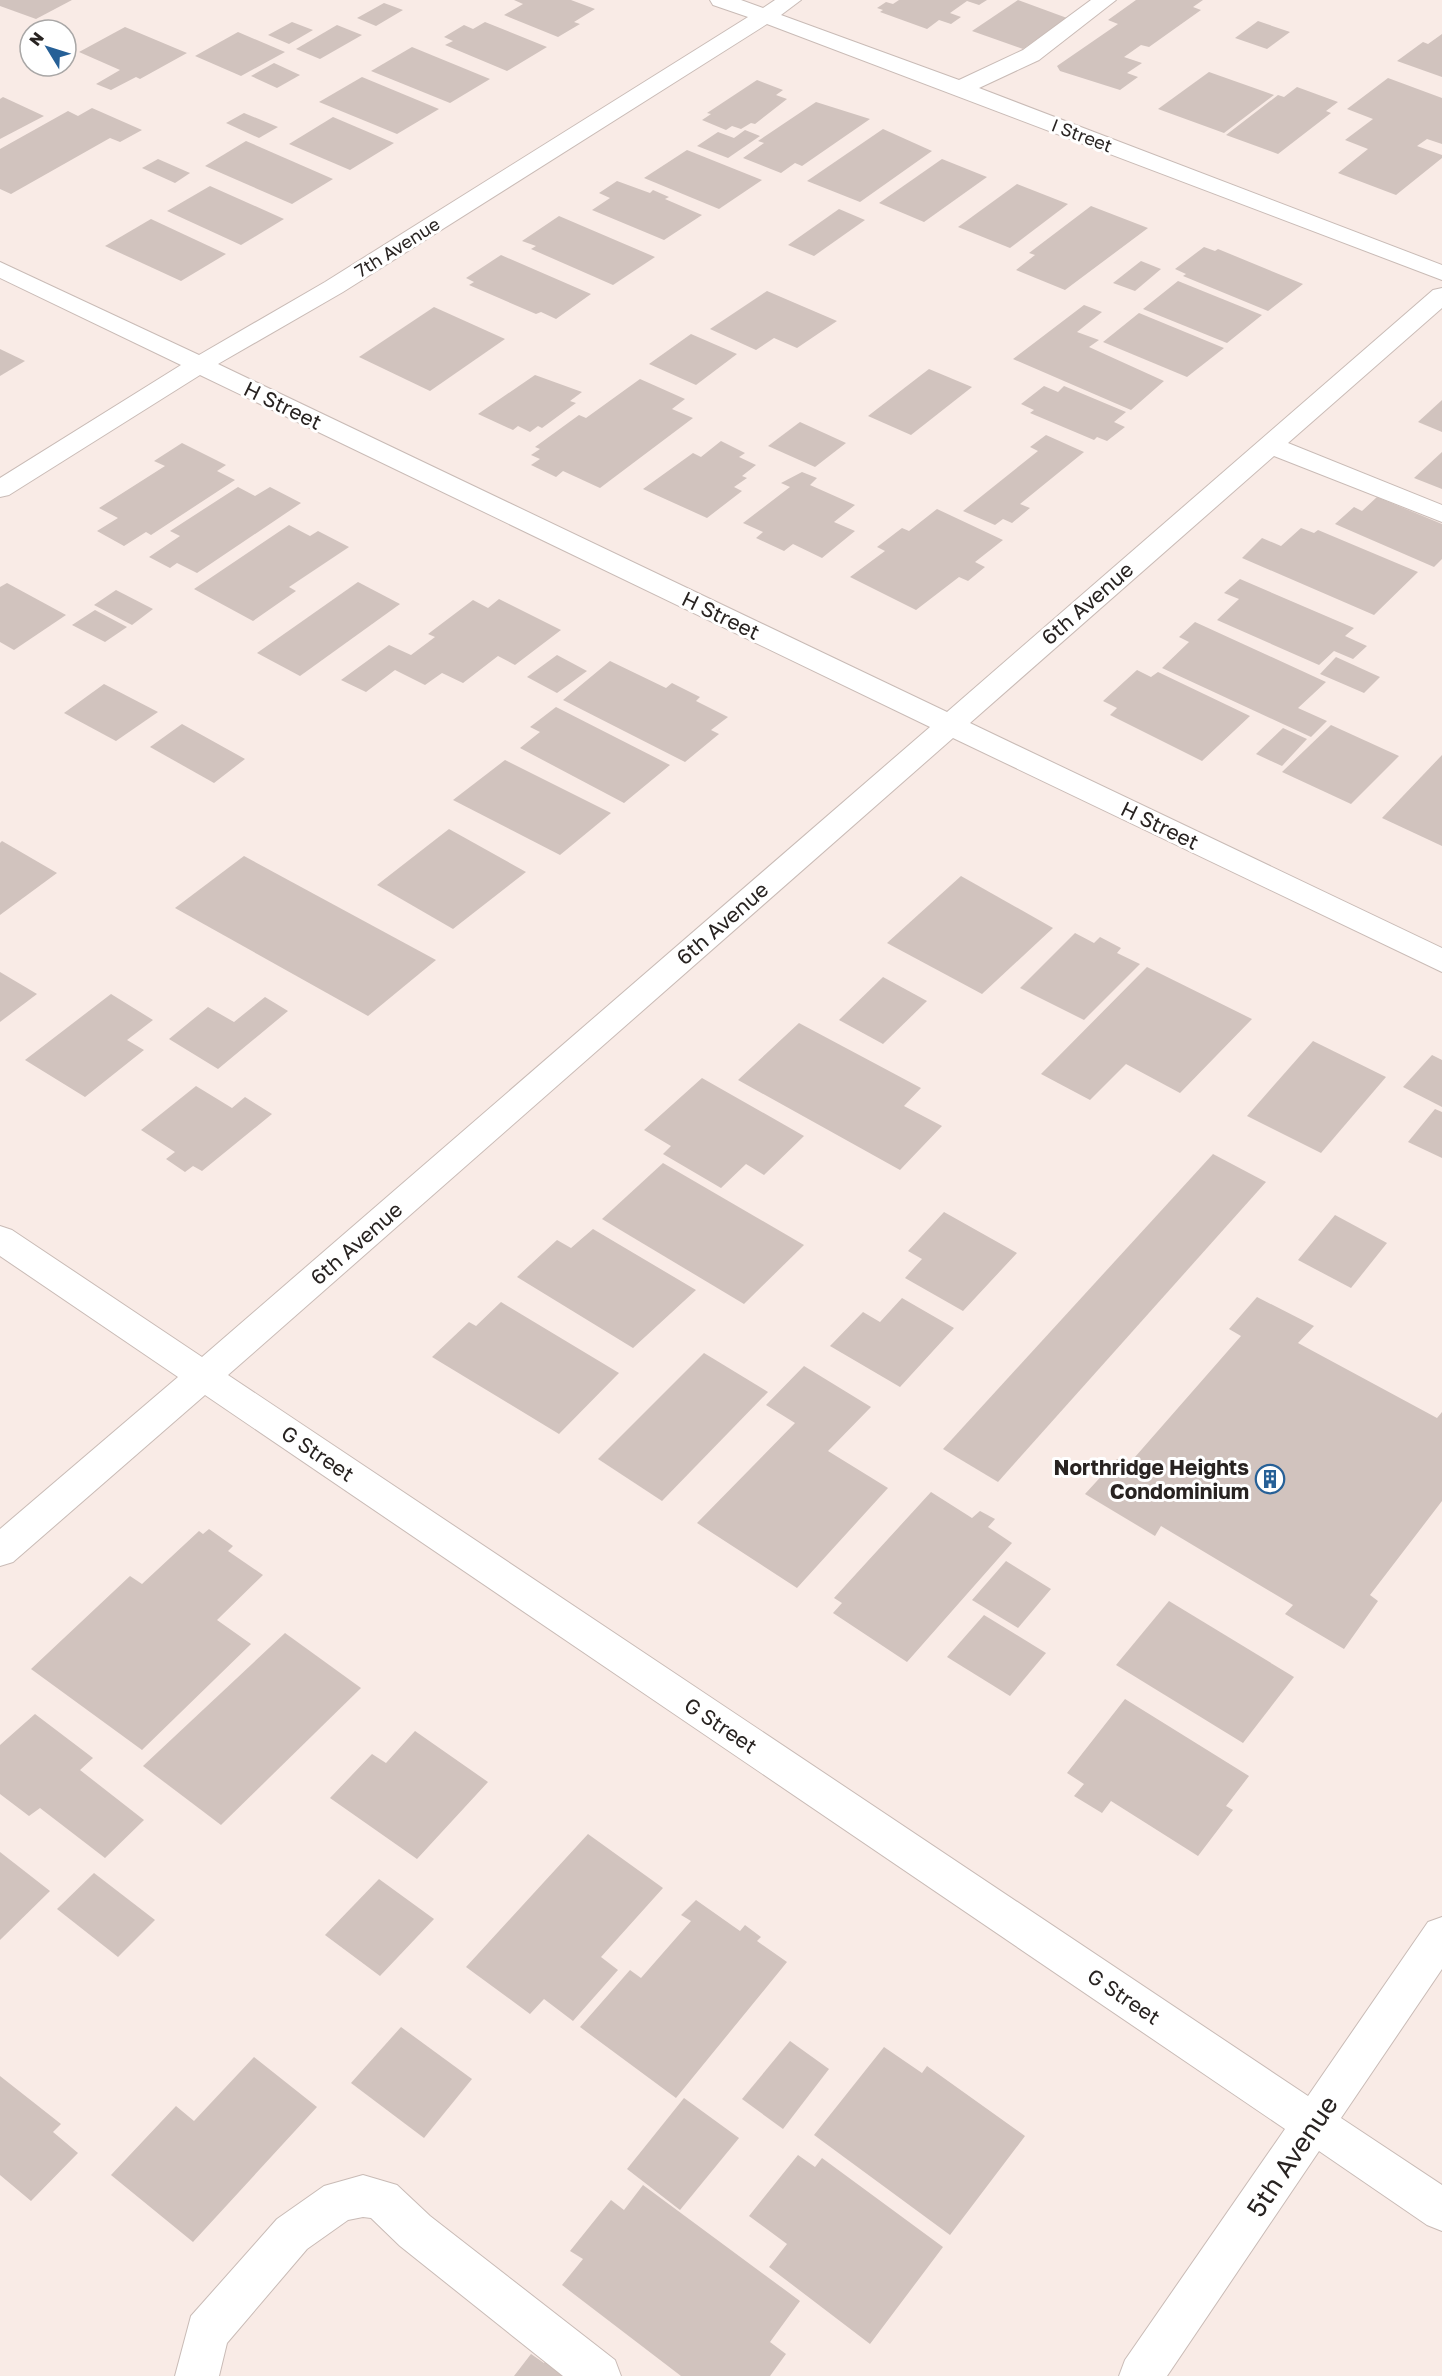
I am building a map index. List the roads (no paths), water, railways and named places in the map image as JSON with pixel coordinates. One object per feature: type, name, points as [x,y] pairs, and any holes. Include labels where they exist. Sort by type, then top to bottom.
[{"type":"street","name":"I Street","points":[[721,0],[960,88],[1442,273]]},
{"type":"street","name":"7th Avenue","points":[[0,489],[199,365],[344,281],[790,0]]},
{"type":"street","points":[[960,88],[1031,55],[1105,0]]},
{"type":"street","name":"H Street","points":[[0,269],[1442,961]]},
{"type":"street","name":"6th Avenue","points":[[0,1551],[1442,295]]},
{"type":"street","points":[[1269,445],[1442,514]]},
{"type":"street","name":"G Street","points":[[0,1239],[1442,2210]]},
{"type":"street","name":"5th Avenue","points":[[1141,2376],[1442,1935]]},
{"type":"street","points":[[196,2376],[207,2332],[292,2234],[339,2201],[363,2196],[382,2200],[415,2231],[599,2376]]},
{"type":"place","name":"Northridge Heights Condominium","points":[[1270,1479]]}]
